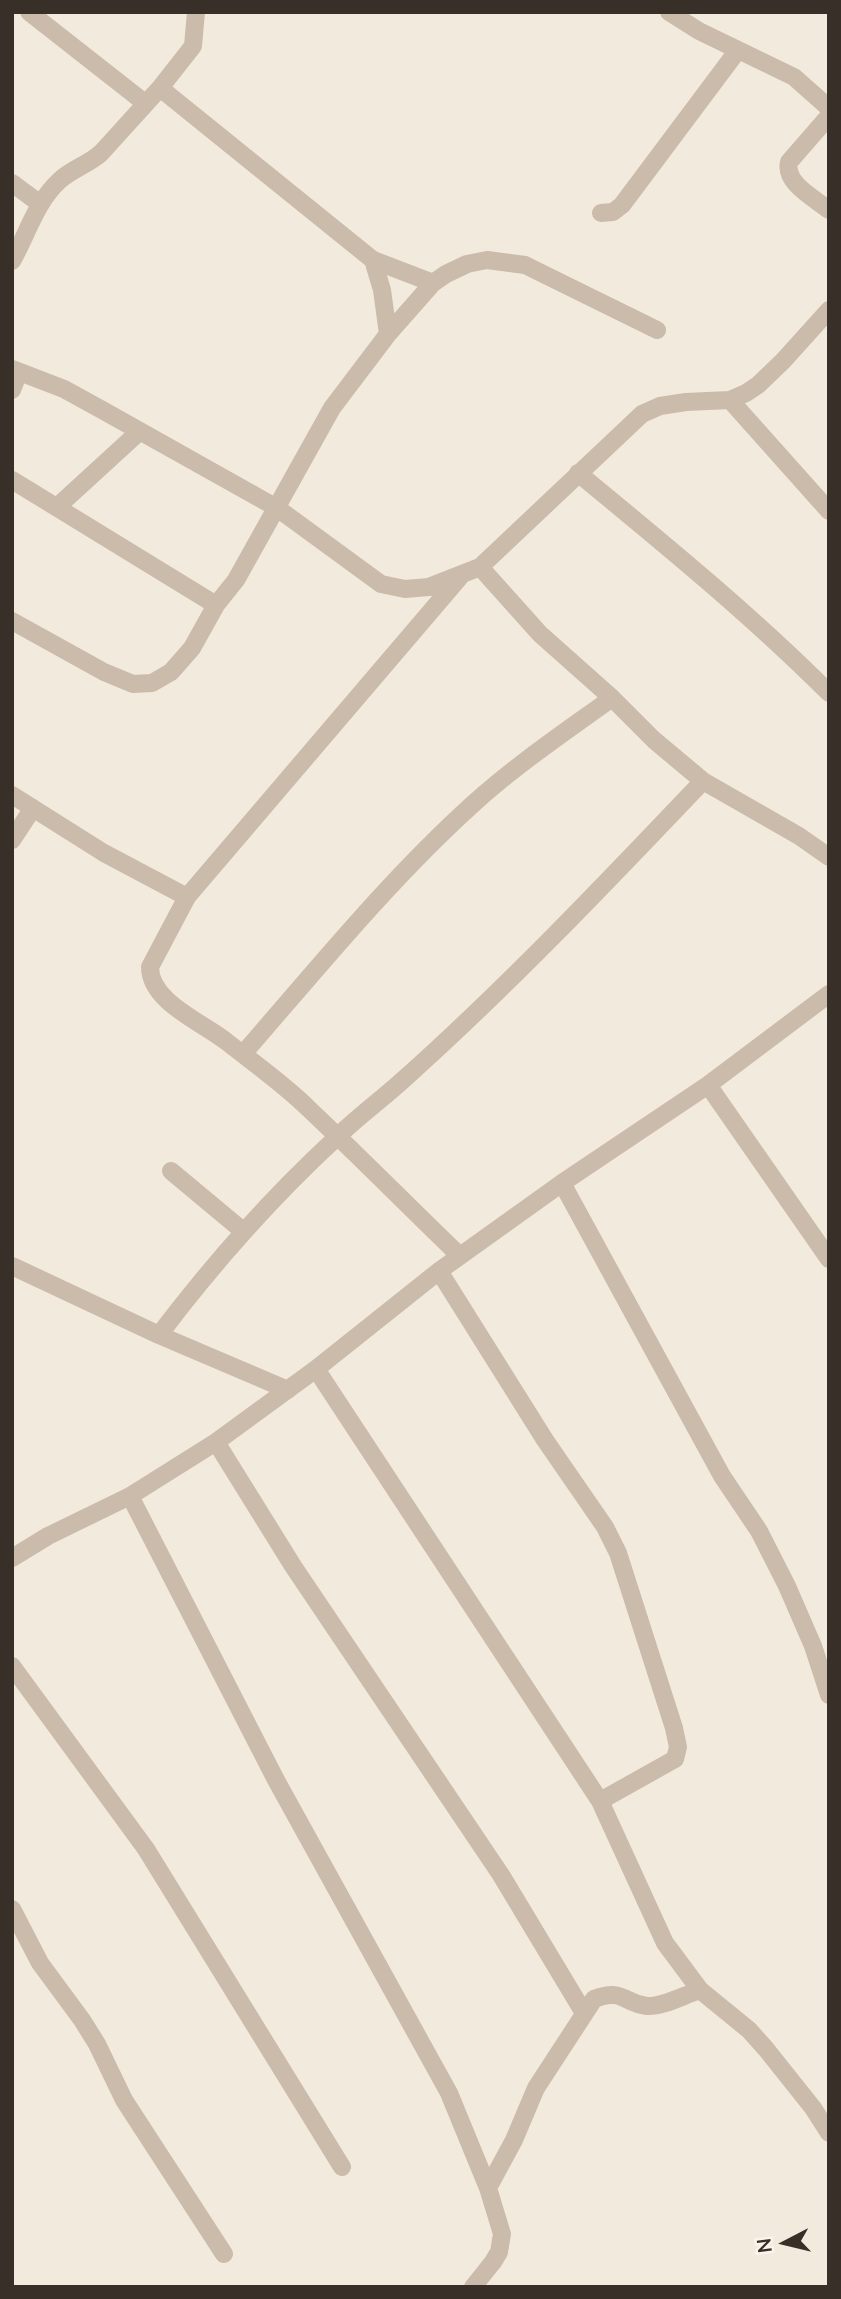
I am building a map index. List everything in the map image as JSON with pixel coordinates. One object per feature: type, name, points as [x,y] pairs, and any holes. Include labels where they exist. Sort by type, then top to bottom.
[{"type":"street","points":[[29,12],[145,103]]},
{"type":"street","points":[[12,261],[39,203],[61,179],[101,153],[160,88],[193,46],[196,12]]},
{"type":"street","points":[[669,12],[699,31],[794,77],[829,108]]},
{"type":"street","points":[[601,213],[613,212],[622,205],[738,50]]},
{"type":"street","points":[[160,88],[373,260],[433,283]]},
{"type":"street","points":[[829,116],[789,162],[788,170],[793,181],[829,210]]},
{"type":"street","points":[[12,183],[39,203]]},
{"type":"street","points":[[373,260],[382,290],[388,334]]},
{"type":"street","points":[[12,621],[104,672],[133,684],[152,683],[171,673],[192,648],[216,605],[236,580],[332,408],[388,334],[433,283],[467,264],[488,260],[525,265],[657,330]]},
{"type":"street","points":[[12,390],[15,370],[64,389],[277,508],[380,584],[405,589],[429,587],[480,567],[642,414],[660,406],[730,400],[758,385],[829,310]]},
{"type":"street","points":[[730,400],[829,511]]},
{"type":"street","points":[[57,507],[140,431]]},
{"type":"street","points":[[578,473],[686,561],[783,647],[829,693]]},
{"type":"street","points":[[12,480],[216,605]]},
{"type":"street","points":[[480,567],[540,634],[702,781],[799,836],[829,857]]},
{"type":"street","points":[[460,577],[187,898],[150,967],[150,979],[156,990],[243,1054],[310,1109],[460,1256]]},
{"type":"street","points":[[243,1054],[418,857],[474,803],[520,765],[612,698]]},
{"type":"street","points":[[159,1335],[243,1231],[337,1137],[403,1081],[526,962],[702,781]]},
{"type":"street","points":[[12,796],[104,853],[187,898]]},
{"type":"street","points":[[12,840],[33,808]]},
{"type":"street","points":[[12,1558],[57,1531],[130,1496],[216,1442],[316,1369],[439,1271],[562,1183],[708,1085],[829,994]]},
{"type":"street","points":[[708,1085],[829,1259]]},
{"type":"street","points":[[171,1171],[243,1231]]},
{"type":"street","points":[[562,1183],[722,1476],[764,1542],[787,1586],[813,1646],[829,1695]]},
{"type":"street","points":[[12,1266],[159,1335],[288,1390]]},
{"type":"street","points":[[439,1271],[545,1440],[605,1527],[618,1553],[674,1728],[678,1746],[675,1759],[600,1801]]},
{"type":"street","points":[[316,1369],[600,1801],[665,1943],[700,1990],[749,2029],[813,2108],[829,2133]]},
{"type":"street","points":[[216,1442],[293,1566],[501,1875],[584,2013]]},
{"type":"street","points":[[130,1496],[276,1780],[449,2093],[488,2188],[502,2234],[502,2243],[493,2262],[473,2287]]},
{"type":"street","points":[[12,1666],[146,1849],[342,2168]]},
{"type":"street","points":[[12,1909],[40,1963],[82,2020],[97,2044],[124,2100],[223,2254]]},
{"type":"street","points":[[488,2188],[514,2140],[536,2088],[594,1999],[612,1994],[646,2006],[656,2006],[700,1990]]}]
